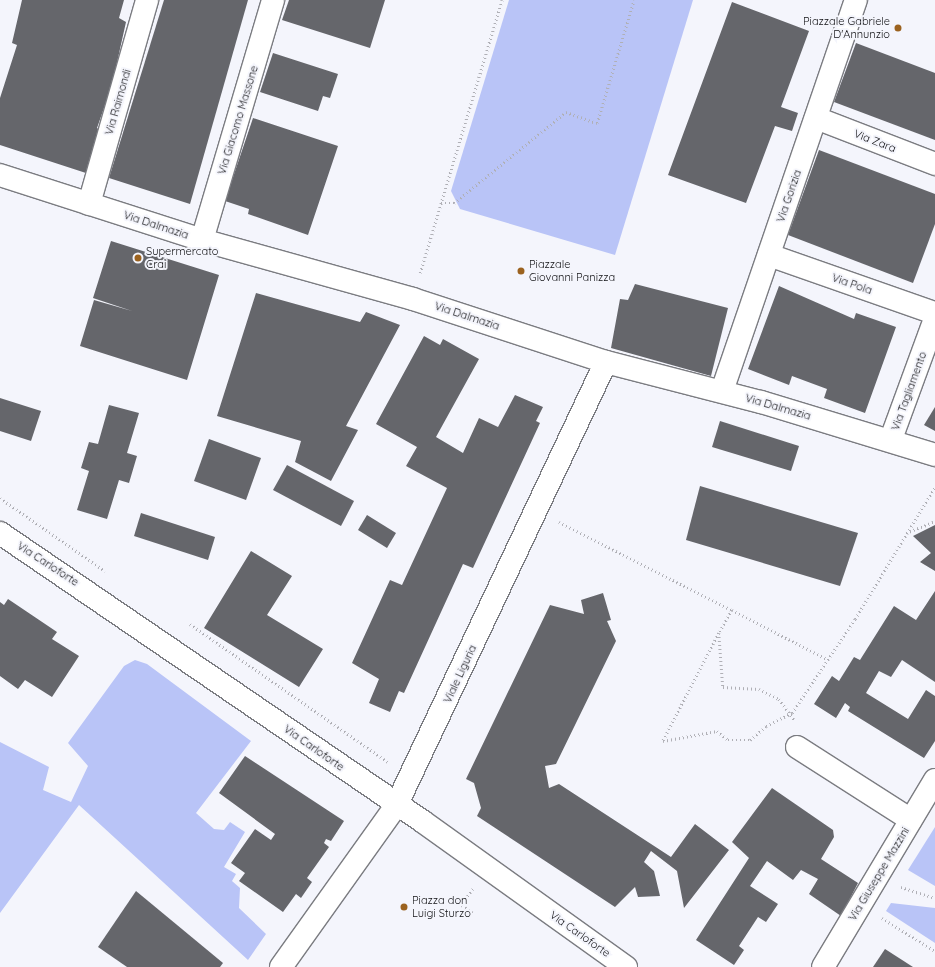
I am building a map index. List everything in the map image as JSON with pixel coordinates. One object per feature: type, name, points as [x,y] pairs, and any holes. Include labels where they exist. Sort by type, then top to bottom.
[{"type":"street","name":"Via Raimondi","points":[[89,204],[147,0]]},
{"type":"street","name":"Via Giacomo Massone","points":[[202,240],[273,0]]},
{"type":"street","name":"Via Gorizia","points":[[722,391],[856,0]]},
{"type":"street","name":"Via Zara","points":[[816,118],[935,164]]},
{"type":"street","name":"Via Dalmazia","points":[[0,175],[202,240],[413,299],[606,362],[722,391],[891,439],[935,455]]},
{"type":"street","name":"Via Pola","points":[[769,255],[935,313]]},
{"type":"street","name":"Via Tagliamento","points":[[891,439],[935,319]]},
{"type":"street","name":"Viale Liguria","points":[[281,967],[396,806],[538,510],[606,362]]},
{"type":"street","name":"Via Carloforte","points":[[0,533],[92,593],[626,967]]},
{"type":"street","points":[[797,747],[911,820]]},
{"type":"street","name":"Via Giuseppe Mazzini","points":[[824,967],[935,780]]},
{"type":"path","points":[[413,299],[502,0]]},
{"type":"path","points":[[441,203],[454,203],[566,112],[597,123],[634,0]]},
{"type":"path","points":[[732,610],[663,741],[717,731],[728,740],[750,740],[766,726],[792,712],[935,487]]},
{"type":"path","points":[[538,510],[581,536],[732,610],[827,659]]},
{"type":"path","points":[[906,533],[935,521]]},
{"type":"path","points":[[719,634],[722,686],[759,689],[779,699],[792,712],[798,726],[797,747]]},
{"type":"path","points":[[880,874],[900,886],[935,898]]},
{"type":"path","points":[[861,905],[935,951]]},
{"type":"shaded area","points":[[509,0],[693,0],[615,255],[460,209],[451,191]]},
{"type":"shaded area","points":[[135,660],[147,664],[251,741],[196,813],[214,829],[224,830],[230,822],[245,832],[224,867],[236,874],[232,881],[240,888],[239,908],[266,934],[248,960],[79,805],[0,913],[0,742],[49,767],[43,790],[71,802],[88,766],[68,743],[124,666]]},
{"type":"shaded area","points":[[935,827],[935,886],[908,870]]},
{"type":"shaded area","points":[[891,903],[935,908],[935,943],[886,911]]},
{"type":"building","points":[[22,0],[124,0],[119,18],[126,22],[112,85],[97,128],[101,131],[89,174],[0,145],[0,98],[17,45],[12,43]]},
{"type":"building","points":[[164,0],[248,0],[190,204],[109,178]]},
{"type":"building","points":[[289,0],[385,0],[370,48],[282,20]]},
{"type":"building","points":[[732,2],[809,31],[781,107],[798,113],[792,131],[775,126],[746,203],[668,175]]},
{"type":"building","points":[[856,43],[935,73],[935,140],[834,102]]},
{"type":"building","points":[[273,53],[338,74],[330,98],[323,96],[318,111],[260,92]]},
{"type":"building","points":[[253,118],[338,146],[308,235],[248,214],[249,209],[225,201]]},
{"type":"building","points":[[819,150],[935,194],[935,224],[913,283],[788,235]]},
{"type":"building","points":[[111,241],[219,275],[187,380],[80,346],[94,300],[132,311],[93,298]]},
{"type":"building","points":[[635,284],[728,308],[711,376],[611,348],[620,299],[628,300]]},
{"type":"building","points":[[779,286],[854,319],[856,313],[896,327],[865,413],[824,398],[827,389],[792,376],[789,385],[748,369]]},
{"type":"building","points":[[256,293],[360,322],[366,312],[400,325],[346,426],[358,430],[331,481],[295,462],[301,441],[217,416]]},
{"type":"building","points":[[424,336],[440,345],[443,339],[479,359],[436,437],[463,453],[479,418],[498,427],[515,395],[543,407],[536,421],[540,423],[473,568],[463,564],[404,693],[399,691],[390,712],[369,703],[379,679],[352,663],[390,580],[402,585],[447,488],[406,466],[417,447],[376,424]]},
{"type":"building","points":[[0,398],[41,411],[31,441],[0,431]]},
{"type":"building","points":[[109,405],[139,413],[127,453],[137,456],[129,483],[119,480],[107,519],[77,510],[89,471],[81,468],[89,442],[98,444]]},
{"type":"building","points":[[935,407],[935,431],[924,425]]},
{"type":"building","points":[[720,421],[799,446],[791,471],[712,447]]},
{"type":"building","points":[[209,439],[261,458],[246,500],[194,481]]},
{"type":"building","points":[[287,465],[354,501],[341,526],[273,490]]},
{"type":"building","points":[[700,486],[858,533],[840,586],[686,540]]},
{"type":"building","points":[[141,513],[215,537],[208,560],[134,536]]},
{"type":"building","points":[[367,515],[396,533],[387,548],[358,530]]},
{"type":"building","points":[[935,525],[935,571],[920,562],[931,553],[913,536]]},
{"type":"building","points":[[251,551],[292,576],[267,615],[323,649],[299,687],[204,628]]},
{"type":"building","points":[[935,591],[935,682],[902,660],[891,677],[879,671],[866,693],[908,719],[926,690],[935,696],[935,741],[924,758],[848,711],[850,707],[845,703],[836,718],[814,704],[832,676],[839,681],[854,657],[860,660],[894,606],[916,620]]},
{"type":"building","points":[[603,593],[611,620],[607,621],[616,641],[556,764],[545,766],[549,788],[559,784],[671,857],[695,824],[729,850],[684,908],[677,871],[651,851],[644,862],[654,871],[660,896],[638,897],[635,887],[615,907],[477,816],[481,808],[474,783],[466,779],[550,605],[584,614],[581,600]]},
{"type":"building","points":[[8,599],[57,632],[52,639],[79,656],[52,697],[25,680],[18,689],[0,676],[0,602],[4,605]]},
{"type":"building","points":[[245,756],[344,821],[331,841],[326,839],[324,843],[329,847],[307,878],[312,882],[301,898],[296,894],[283,912],[239,881],[245,873],[231,863],[255,829],[271,840],[275,834],[219,793]]},
{"type":"building","points":[[772,788],[833,830],[834,837],[821,859],[858,883],[841,916],[809,894],[818,879],[801,870],[793,880],[767,861],[750,886],[778,904],[766,922],[758,917],[739,946],[744,950],[734,965],[696,940],[749,858],[732,842]]},
{"type":"building","points":[[136,891],[223,963],[220,967],[127,967],[98,947]]},
{"type":"building","points":[[885,949],[913,967],[873,967]]},
{"type":"place","name":"Piazzale Gabriele D'Annunzio","points":[[898,28]]},
{"type":"place","name":"Supermercato Crai","points":[[138,258]]},
{"type":"place","name":"Piazzale Giovanni Panizza","points":[[521,271]]},
{"type":"place","name":"Piazza don Luigi Sturzo","points":[[404,907]]}]
